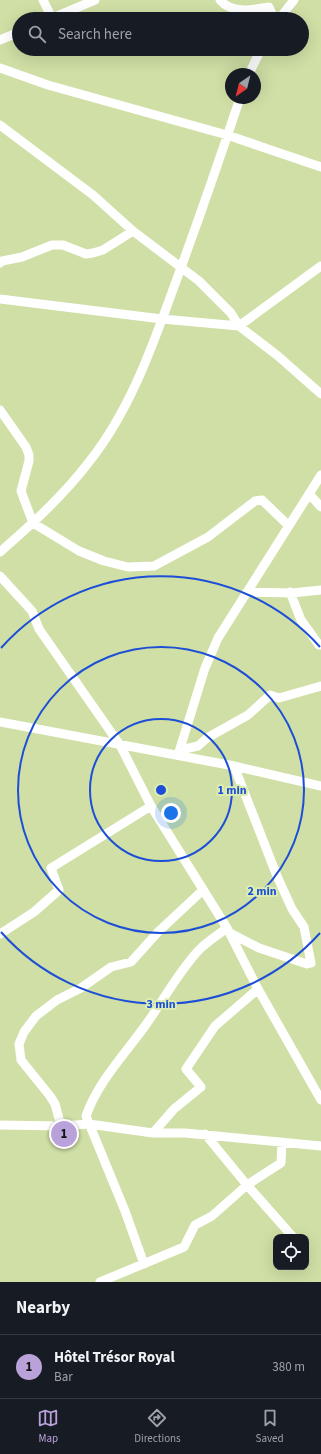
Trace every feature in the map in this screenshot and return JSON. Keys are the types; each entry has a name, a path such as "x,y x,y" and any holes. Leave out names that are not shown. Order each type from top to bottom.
{"street":[{"path":"43,0 48,12"},
{"path":"67,12 95,0"},
{"path":"220,0 227,8 240,10 269,7 271,12"},
{"path":"284,12 294,0"},
{"path":"0,40 12,35"},
{"path":"252,68 258,56"},
{"path":"0,68 48,85 227,135 321,167"},
{"path":"0,552 51,507 90,461 128,400 146,362 181,268 238,104"},
{"path":"2,131 93,195 133,231 217,297 240,326 278,356 321,394"},
{"path":"1,260 22,257 52,245 63,245 86,254 93,253 104,250 133,231"},
{"path":"0,299 162,319 240,326 321,266"},
{"path":"0,410 26,446 29,455 29,461 21,490 33,523 79,551 104,561 128,567 154,566 208,537 255,501 262,500 289,526"},
{"path":"179,753 208,662 218,638 310,495 321,475"},
{"path":"310,495 321,507"},
{"path":"0,576 32,611 39,629 120,745 151,806 228,930 258,989 321,1100"},
{"path":"248,592 321,590"},
{"path":"290,592 301,620 319,645 321,645"},
{"path":"179,753 198,746 207,738 248,715 270,695 279,698 321,686"},
{"path":"0,722 120,745 179,753 321,786"},
{"path":"228,930 260,948 307,964 311,963 304,927 292,909 277,876 234,766"},
{"path":"0,934 34,912 59,890 51,868 151,806"},
{"path":"61,1126 55,1104 21,1060 19,1044 24,1032 36,1016 57,1000 81,988 111,967 131,962 158,932 203,890"},
{"path":"144,1264 125,1211 86,1116 92,1100 116,1065 146,1026 170,987 199,950 228,930"},
{"path":"153,1134 174,1109 201,1087 186,1069 208,1034 221,1020 258,989"},
{"path":"0,1125 61,1126 89,1124 153,1134 205,1134 321,1146"},
{"path":"205,1134 290,1234"},
{"path":"100,1282 184,1247 195,1225 212,1216 248,1185 281,1163 282,1142"}],"place":[{"name":"Hôtel Trésor Royal","path":"64,1134"}]}
